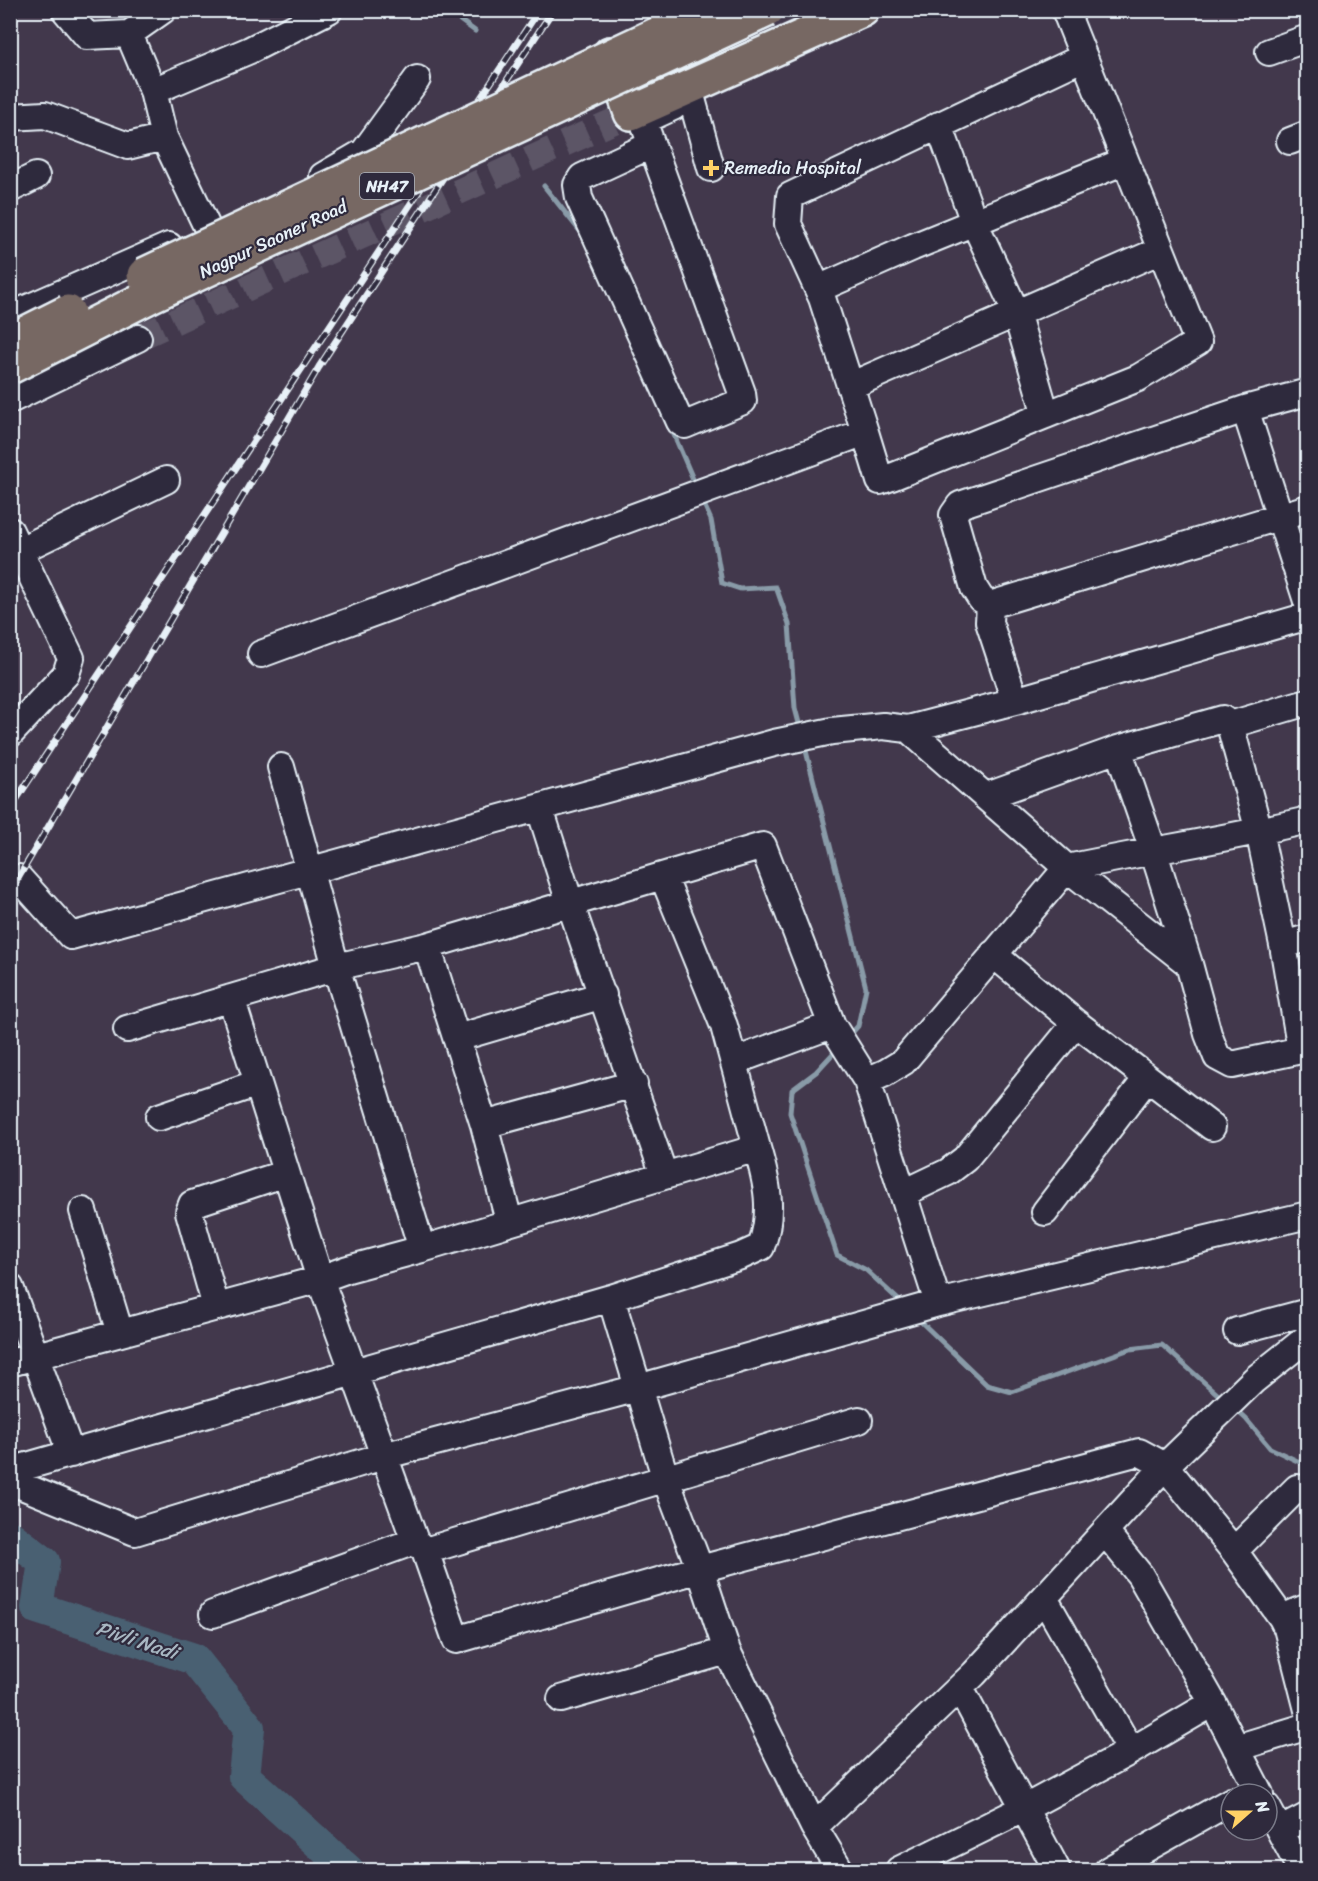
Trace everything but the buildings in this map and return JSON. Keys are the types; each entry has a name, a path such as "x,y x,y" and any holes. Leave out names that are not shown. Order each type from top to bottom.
{"main road":[{"path":"679,10 614,41 608,50 623,117 862,10"},
{"name":"Nagpur Saoner Road","path":"10,341 195,249 709,10"},
{"name":"Nagpur Saoner Road","path":"10,367 152,295 767,10"}],"street":[{"path":"65,10 87,36 129,34 163,10"},
{"path":"153,91 250,50 329,10"},
{"path":"1065,10 1084,57 1125,161 1198,342 1138,378 880,481 818,289 788,224 790,196 1084,57"},
{"path":"129,34 153,91 164,137 208,229"},
{"path":"1269,52 1308,38"},
{"path":"651,145 582,177 577,185 579,198 680,422 685,425 743,401 742,393 645,123 655,114 716,88 738,66"},
{"path":"10,316 208,229 318,178 364,153 417,79"},
{"path":"692,99 711,168"},
{"path":"10,117 45,115 128,146 164,137"},
{"path":"939,125 974,222 1016,312 1046,415"},
{"path":"818,289 974,222 1125,161"},
{"path":"10,189 36,176"},
{"path":"850,386 1161,250"},
{"path":"10,400 138,338"},
{"path":"990,605 981,599 974,588 953,515 960,505 1245,409 1308,392"},
{"path":"1245,409 1308,603"},
{"path":"261,654 865,432"},
{"path":"10,734 66,674 71,658 14,545 166,480"},
{"path":"990,605 1308,507"},
{"path":"990,605 989,622 1015,701"},
{"path":"19,878 71,936 774,743 832,731 883,726 908,729 1015,701 1308,616"},
{"path":"1230,725 1307,702"},
{"path":"987,796 1118,749 1222,719 1230,725 1259,831 1305,1051 1232,1065 1217,1057 1208,1034 1189,964 1153,850 1118,749"},
{"path":"908,729 1067,868 1189,964"},
{"path":"281,767 336,967 422,1249"},
{"path":"540,808 570,903 664,1175"},
{"path":"861,1073 885,1073 903,1062 1067,868 1308,820"},
{"path":"127,1029 336,967 427,946 764,846 832,1025 861,1073 904,1193 938,1303"},
{"path":"10,1471 610,1298 741,1256 761,1247 767,1230 768,1184 724,1026 663,876"},
{"path":"1282,945 1308,938"},
{"path":"427,946 484,1125 510,1221"},
{"path":"993,954 1076,1023 1212,1126"},
{"path":"457,1038 603,995"},
{"path":"231,998 320,1279 383,1456 456,1640 700,1569 1139,1452 1165,1466 1234,1551 1282,1618 1287,1628 1308,1710"},
{"path":"904,1193 948,1173 965,1159 1076,1023"},
{"path":"735,1061 832,1025"},
{"path":"1045,1212 1147,1077"},
{"path":"159,1117 258,1083"},
{"path":"484,1125 634,1084"},
{"path":"10,1363 320,1279 757,1148"},
{"path":"216,1307 189,1212 192,1204 286,1173"},
{"path":"83,1211 120,1333"},
{"path":"10,1481 135,1532 383,1456 639,1388 938,1303 1308,1215"},
{"path":"10,1287 71,1454"},
{"path":"610,1298 666,1480 728,1651 814,1827 840,1870"},
{"path":"1238,1331 1308,1311"},
{"path":"814,1827 960,1688 1165,1466 1254,1380 1308,1337"},
{"path":"213,1614 420,1546 666,1480 859,1420"},
{"path":"1234,1551 1297,1488"},
{"path":"1105,1532 1140,1575 1213,1703 1251,1782"},
{"path":"1044,1598 1131,1750"},
{"path":"1282,1618 1308,1607"},
{"path":"561,1699 728,1651"},
{"path":"960,1688 1057,1870"},
{"path":"899,1870 1024,1808 1213,1703"},
{"path":"1236,1748 1308,1725"},
{"path":"1108,1870 1219,1808"},
{"path":"1281,1830 1308,1816"},
{"path":"1279,1827 1301,1870"}],"waterway":[{"path":"446,10 475,31"},
{"path":"544,186 583,235"},
{"path":"671,428 696,486"},
{"path":"702,500 711,520 722,583 740,589 776,587 789,624 795,708 801,731"},
{"path":"804,743 866,988 858,1026 849,1036"},
{"path":"839,1047 816,1072 792,1090 790,1113 837,1255 866,1270 904,1305"},
{"path":"917,1318 987,1385 1012,1392 1130,1349 1162,1345 1223,1399"},
{"path":"1235,1409 1270,1448 1308,1466"},
{"name":"Pivli Nadi","path":"10,1536 44,1562 37,1608 194,1659 249,1728 244,1776 348,1870"}],"tunnel":[{"path":"138,338 614,121"}],"railway":[{"path":"10,809 539,10"},
{"path":"10,892 319,367 553,10"}],"place":[{"name":"Remedia Hospital","path":"711,168"}]}
